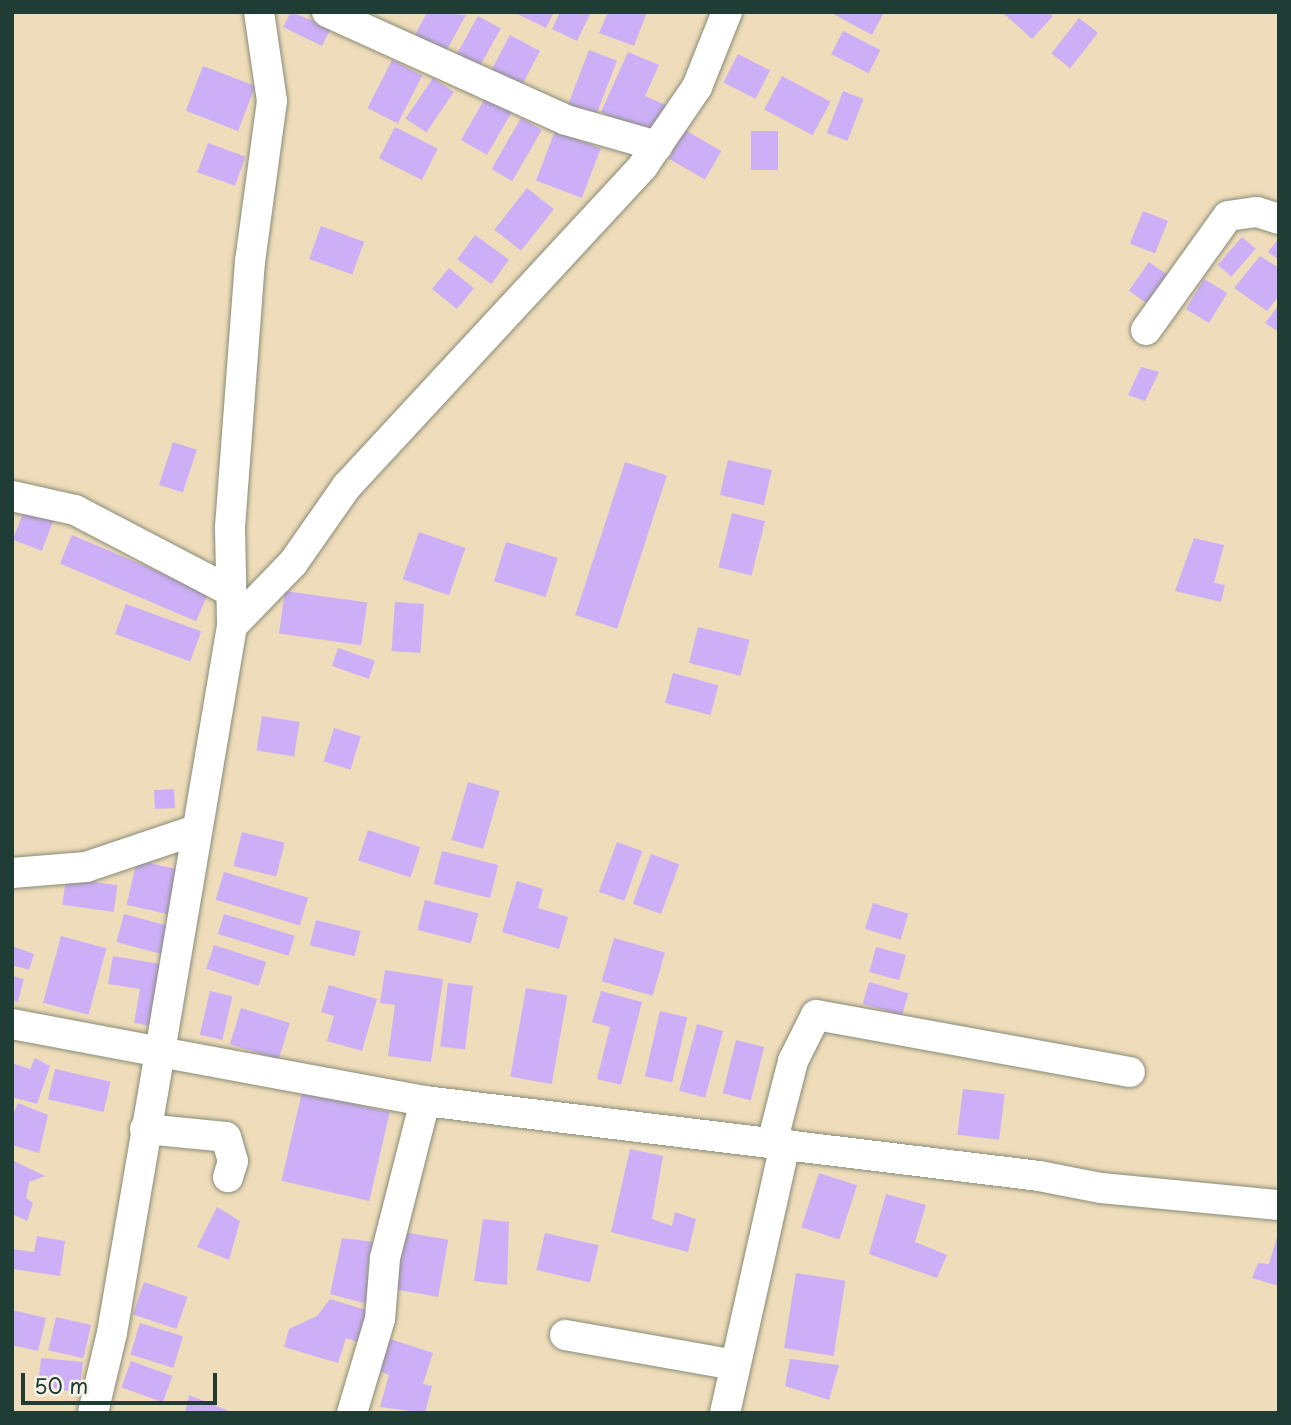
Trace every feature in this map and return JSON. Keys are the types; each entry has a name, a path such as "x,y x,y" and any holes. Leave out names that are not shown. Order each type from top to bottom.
{"street":[{"path":"93,1413 111,1333 232,626 230,527 250,261 272,101 259,12"},
{"path":"327,12 566,120 656,146"},
{"path":"232,626 293,563 347,486 656,146 697,87 727,12"},
{"path":"1146,330 1228,216 1256,212 1279,219"},
{"path":"12,496 75,510 230,591"},
{"path":"12,873 86,867 196,830"},
{"path":"725,1413 793,1061 817,1015 1130,1072"},
{"path":"12,1024 425,1101 1039,1176 1101,1188 1279,1205"},
{"path":"352,1413 380,1319 385,1258 425,1101"},
{"path":"145,1129 226,1136 233,1161 228,1177"},
{"path":"565,1335 734,1365"}],"building":[{"path":"291,12 331,28 322,46 283,27"},
{"path":"427,12 466,15 444,55 413,39"},
{"path":"513,12 554,12 546,28"},
{"path":"560,12 591,12 577,41 552,29"},
{"path":"608,12 647,12 634,46 599,33"},
{"path":"830,12 884,12 872,35"},
{"path":"1002,12 1049,12 1053,16 1032,39"},
{"path":"478,16 501,29 476,72 454,60"},
{"path":"1079,18 1098,33 1070,68 1051,53"},
{"path":"843,31 880,50 869,73 831,54"},
{"path":"510,35 540,51 519,91 489,75"},
{"path":"589,50 617,61 596,117 567,106"},
{"path":"628,52 659,65 645,96 668,106 655,136 601,112"},
{"path":"738,54 770,70 756,99 723,83"},
{"path":"392,60 422,75 398,124 367,108"},
{"path":"203,66 255,86 238,131 186,111"},
{"path":"782,76 831,102 813,135 764,110"},
{"path":"433,78 454,92 426,133 406,119"},
{"path":"843,91 864,99 847,141 827,133"},
{"path":"487,95 513,110 487,155 461,140"},
{"path":"521,118 542,130 512,181 492,169"},
{"path":"395,127 438,149 422,180 379,158"},
{"path":"685,130 721,151 705,180 668,159"},
{"path":"555,131 601,149 582,198 536,180"},
{"path":"751,131 778,131 778,170 751,170"},
{"path":"208,143 246,157 235,186 197,172"},
{"path":"527,188 554,209 521,251 494,230"},
{"path":"1143,211 1168,221 1155,254 1130,243"},
{"path":"321,226 364,242 352,275 309,259"},
{"path":"475,235 509,260 491,284 457,259"},
{"path":"1242,237 1256,249 1231,277 1218,265"},
{"path":"1279,238 1279,260 1268,252"},
{"path":"1260,256 1279,268 1279,296 1267,311 1234,288"},
{"path":"1149,262 1172,278 1152,307 1129,291"},
{"path":"449,268 474,288 457,309 432,289"},
{"path":"1204,279 1227,293 1209,323 1186,309"},
{"path":"1279,305 1279,332 1265,323"},
{"path":"1141,367 1159,372 1145,401 1128,395"},
{"path":"173,442 197,450 183,493 159,485"},
{"path":"728,460 772,470 764,505 720,495"},
{"path":"625,462 667,476 617,629 575,615"},
{"path":"25,508 54,519 42,551 13,540"},
{"path":"732,513 765,521 751,576 718,567"},
{"path":"419,532 465,548 449,595 403,579"},
{"path":"72,535 208,593 196,621 60,564"},
{"path":"1194,538 1224,545 1214,583 1225,585 1221,602 1175,591"},
{"path":"506,542 558,558 546,597 494,581"},
{"path":"285,591 367,603 361,645 279,634"},
{"path":"395,602 424,604 421,653 392,651"},
{"path":"126,604 201,631 190,661 115,634"},
{"path":"698,627 749,640 740,676 689,663"},
{"path":"338,648 375,661 369,679 332,666"},
{"path":"673,673 718,685 710,715 665,703"},
{"path":"262,716 300,722 294,757 257,751"},
{"path":"334,728 361,736 351,770 324,761"},
{"path":"468,782 500,791 483,849 451,840"},
{"path":"174,789 175,808 155,809 154,790"},
{"path":"368,830 420,847 410,877 358,860"},
{"path":"242,832 285,843 276,877 234,866"},
{"path":"617,842 642,851 624,901 599,892"},
{"path":"442,851 498,865 490,898 434,884"},
{"path":"651,854 679,864 661,914 633,904"},
{"path":"137,860 179,870 169,914 127,905"},
{"path":"224,872 308,898 300,925 216,900"},
{"path":"66,878 117,885 114,912 62,905"},
{"path":"517,881 543,889 538,908 568,917 559,949 502,932"},
{"path":"425,900 478,913 471,943 418,930"},
{"path":"873,903 908,914 900,940 865,929"},
{"path":"124,914 172,927 165,955 116,942"},
{"path":"224,914 295,936 289,956 218,934"},
{"path":"316,920 361,931 354,956 310,945"},
{"path":"61,936 106,948 89,1015 43,1003"},
{"path":"614,938 665,953 653,996 602,981"},
{"path":"214,945 266,962 259,986 206,969"},
{"path":"12,946 34,954 29,970 12,965"},
{"path":"876,947 906,955 899,980 869,972"},
{"path":"113,956 172,966 161,1028 134,1023 140,989 108,984"},
{"path":"385,970 443,979 431,1062 388,1056 395,1005 380,1003"},
{"path":"12,976 24,979 18,1002 12,1000"},
{"path":"869,982 908,993 902,1015 863,1004"},
{"path":"448,983 473,986 465,1050 440,1047"},
{"path":"329,985 377,999 362,1051 327,1041 334,1016 321,1012"},
{"path":"526,988 567,995 552,1084 510,1077"},
{"path":"210,991 232,996 222,1040 200,1035"},
{"path":"601,991 642,1002 621,1085 597,1079 610,1027 592,1022"},
{"path":"241,1008 290,1023 279,1059 230,1044"},
{"path":"660,1011 687,1017 672,1083 645,1076"},
{"path":"697,1024 723,1031 705,1098 679,1091"},
{"path":"736,1040 764,1047 751,1100 723,1093"},
{"path":"35,1058 50,1066 37,1104 12,1097 12,1063 30,1069"},
{"path":"55,1069 111,1082 104,1112 48,1099"},
{"path":"963,1089 1005,1094 999,1140 957,1135"},
{"path":"302,1092 390,1112 369,1201 282,1181"},
{"path":"18,1103 48,1115 39,1153 12,1145 12,1118"},
{"path":"630,1149 663,1156 652,1219 672,1226 675,1212 696,1219 688,1252 611,1232"},
{"path":"14,1161 45,1176 29,1182 26,1198 33,1203 27,1221 12,1214"},
{"path":"819,1173 857,1185 839,1240 801,1227"},
{"path":"886,1194 926,1205 915,1242 947,1255 937,1278 869,1254"},
{"path":"217,1207 240,1221 229,1260 197,1247"},
{"path":"483,1219 509,1222 507,1285 474,1281"},
{"path":"398,1231 448,1240 438,1297 388,1288"},
{"path":"1279,1231 1279,1286 1252,1278 1258,1263 1269,1264"},
{"path":"545,1233 599,1245 590,1282 536,1270"},
{"path":"37,1236 65,1241 60,1276 12,1269 12,1249 34,1252"},
{"path":"342,1238 373,1242 367,1273 383,1277 375,1306 330,1294"},
{"path":"796,1273 845,1281 833,1356 784,1348"},
{"path":"144,1282 187,1297 176,1329 133,1314"},
{"path":"330,1299 373,1312 363,1344 346,1338 338,1363 284,1347 289,1329 317,1316"},
{"path":"12,1310 46,1318 38,1351 12,1345"},
{"path":"56,1317 91,1325 83,1358 48,1350"},
{"path":"140,1323 183,1336 173,1368 130,1355"},
{"path":"384,1337 433,1353 423,1384 432,1386 425,1413 380,1407 389,1375 373,1368"},
{"path":"41,1358 83,1362 79,1393 38,1385"},
{"path":"790,1359 839,1365 829,1400 785,1386"},
{"path":"131,1361 172,1376 163,1402 121,1387"},
{"path":"189,1395 234,1413 185,1413"}]}
